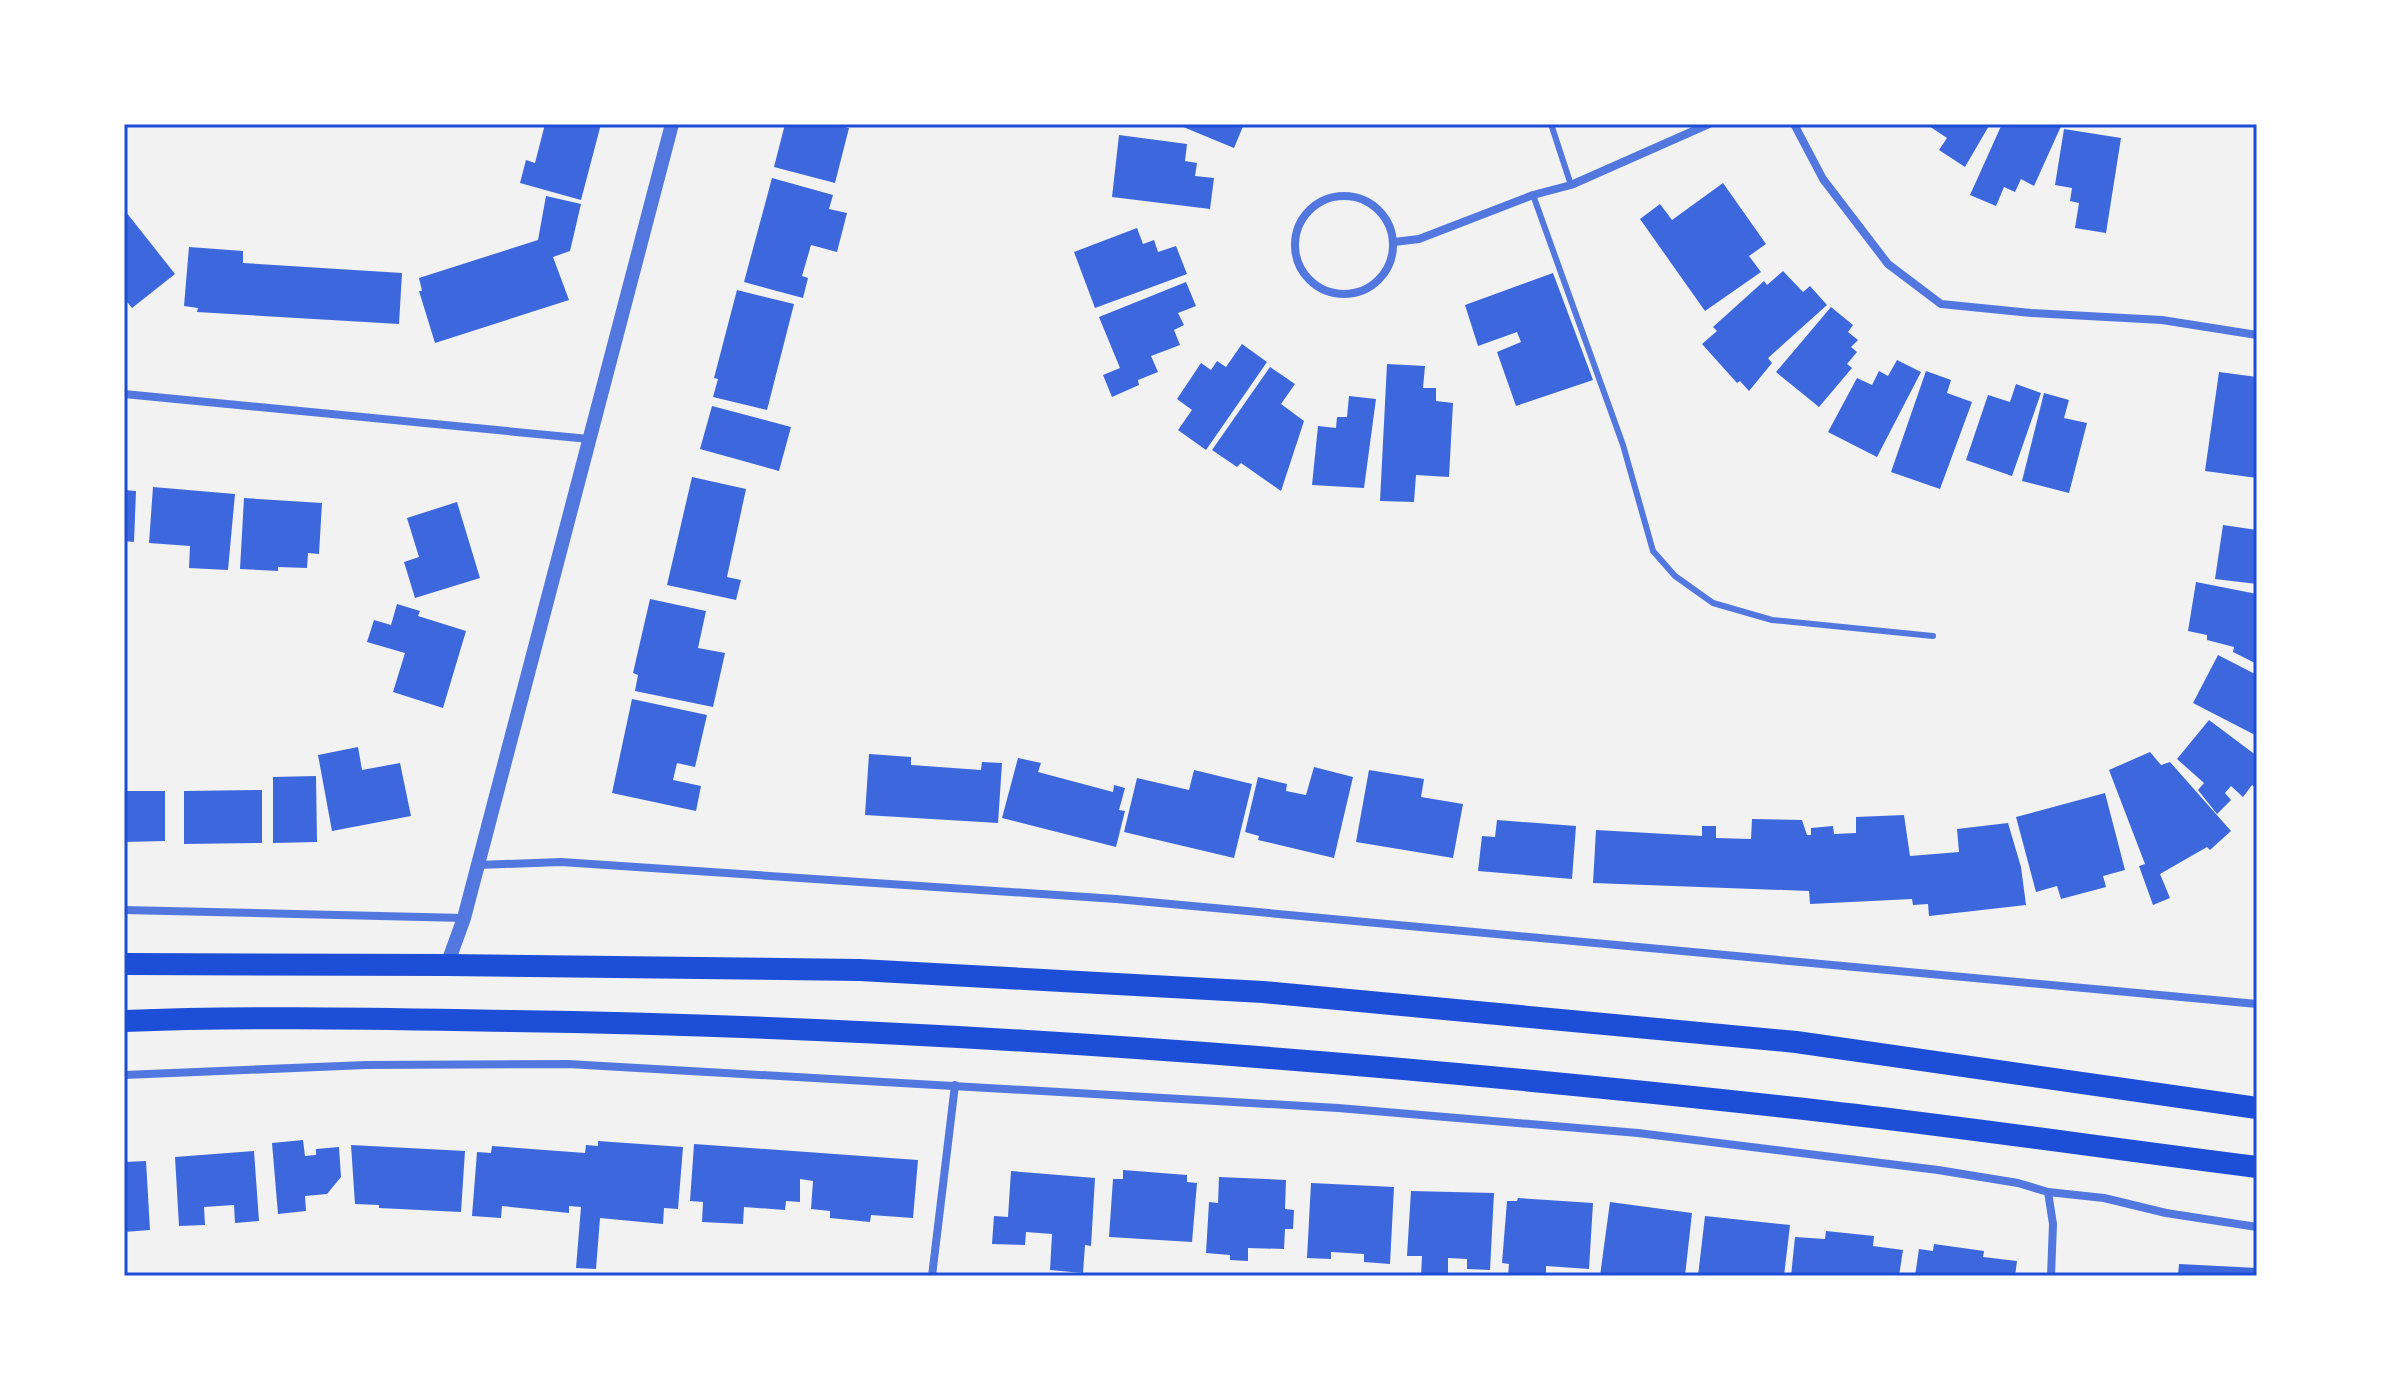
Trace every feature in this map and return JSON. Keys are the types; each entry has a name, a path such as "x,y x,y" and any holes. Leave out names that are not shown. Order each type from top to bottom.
{"highway":[{"path":"124,964 860,970 1263,992 1796,1042 2257,1108"},
{"path":"124,1021 222,1017 681,1023 923,1034 1276,1058 1782,1106 2257,1167"}],"street":[{"path":"447,965 464,918 672,124"},
{"path":"1394,242 1419,239 1533,195 1571,185 1709,124"},
{"path":"1794,124 1823,179 1888,264 1941,304 2031,313 2162,320 2257,335"},
{"path":"1335,196 1352,196 1368,201 1381,211 1390,225 1394,242 1386,273 1361,292 1345,295 1329,293 1303,274 1294,243 1306,213 1319,202 1335,196"},
{"path":"124,394 589,439"},
{"path":"477,865 561,862 1116,899 2257,1004"},
{"path":"124,910 464,918"},
{"path":"124,1075 366,1065 568,1064 1338,1108 1638,1133 1938,1170 2257,1227"},
{"path":"932,1276 955,1085"},
{"path":"2048,1192 2053,1224 2051,1276"}],"lane":[{"path":"1551,124 1571,185"},
{"path":"1533,195 1623,445 1653,551 1675,576 1713,603 1772,620 1933,636"}],"building":[{"path":"545,124 601,124 581,200 520,183 526,160 535,163"},
{"path":"785,124 834,124 849,128 835,183 774,167"},
{"path":"1176,124 1244,124 1234,148"},
{"path":"1926,124 1990,124 1965,167 1939,150 1947,138"},
{"path":"2002,124 2062,124 2034,186 2021,179 2015,192 2004,187 1996,206 1970,195"},
{"path":"2064,129 2121,138 2106,233 2075,228 2079,203 2070,201 2072,188 2055,185"},
{"path":"1119,135 1187,144 1185,161 1197,163 1195,176 1214,178 1210,209 1112,197"},
{"path":"772,178 833,195 829,209 847,213 837,252 811,245 802,276 808,278 803,298 744,282"},
{"path":"1723,183 1766,244 1749,256 1761,272 1705,311 1640,219 1660,204 1672,220"},
{"path":"546,196 581,204 570,251 553,257 569,300 435,343 419,291 422,291 419,278 538,240"},
{"path":"126,212 175,274 132,308 124,298"},
{"path":"1137,228 1143,244 1154,240 1158,252 1176,246 1187,274 1095,308 1074,252"},
{"path":"189,247 243,251 243,263 402,273 399,324 197,312 198,308 184,306"},
{"path":"1783,271 1803,292 1810,286 1827,305 1768,358 1772,363 1749,391 1740,381 1737,383 1702,344 1717,331 1713,327 1764,281 1767,285"},
{"path":"1553,273 1593,380 1516,406 1497,352 1521,342 1517,332 1478,346 1465,305"},
{"path":"1186,282 1196,306 1178,313 1184,325 1174,330 1180,345 1151,356 1158,372 1138,380 1139,385 1112,397 1103,375 1120,368 1099,317"},
{"path":"737,290 794,304 767,410 713,397 718,379 714,378"},
{"path":"1831,307 1853,325 1848,332 1858,340 1851,347 1857,352 1847,364 1852,368 1819,407 1776,372"},
{"path":"1242,344 1267,362 1206,450 1178,430 1192,410 1177,399 1201,363 1211,370 1217,361 1226,367"},
{"path":"1897,360 1921,372 1877,457 1828,432 1857,378 1872,385 1879,371 1888,376"},
{"path":"1387,364 1425,366 1423,388 1436,388 1436,401 1453,403 1449,477 1416,475 1414,502 1380,501"},
{"path":"1270,367 1295,384 1281,404 1304,421 1281,491 1241,463 1237,467 1212,450"},
{"path":"1926,371 1951,380 1947,393 1972,402 1940,489 1891,472"},
{"path":"2219,372 2257,377 2257,478 2205,471"},
{"path":"2016,384 2041,393 2012,476 1966,460 1988,395 2010,402"},
{"path":"2044,393 2069,400 2064,418 2087,423 2069,493 2022,481"},
{"path":"1349,396 1376,399 1364,488 1312,485 1318,426 1336,428 1337,417 1347,417"},
{"path":"712,406 791,427 779,471 700,449"},
{"path":"692,477 746,489 727,577 741,580 736,600 667,585"},
{"path":"153,487 235,494 228,570 189,568 190,546 149,543"},
{"path":"124,490 136,491 134,542 124,541"},
{"path":"244,498 322,503 319,554 308,553 307,568 278,567 278,571 240,569"},
{"path":"457,502 480,578 415,598 404,562 419,557 407,518"},
{"path":"2223,525 2257,530 2257,584 2215,579"},
{"path":"2196,582 2257,594 2257,664 2233,652 2234,647 2207,640 2207,635 2188,631"},
{"path":"650,599 706,611 698,648 725,653 713,707 635,691 638,675 633,673"},
{"path":"397,604 420,611 418,616 466,631 443,708 393,692 405,653 367,642 374,620 391,625"},
{"path":"2218,655 2257,675 2257,736 2193,703"},
{"path":"632,699 707,715 695,767 677,763 673,780 701,786 696,811 612,793"},
{"path":"2209,720 2257,756 2257,789 2252,785 2243,797 2231,786 2225,793 2231,800 2217,814 2198,790 2204,783 2177,759"},
{"path":"358,747 362,770 400,763 411,816 332,831 318,755"},
{"path":"2150,752 2161,765 2170,762 2231,831 2210,850 2207,847 2160,874 2170,898 2153,905 2139,866 2145,864 2109,770"},
{"path":"869,754 911,757 911,765 981,770 982,762 1002,763 998,823 865,815"},
{"path":"1018,758 1041,763 1038,772 1113,792 1114,785 1125,788 1119,810 1125,811 1116,847 1002,818"},
{"path":"124,765 127,765 127,791 165,791 165,841 124,842"},
{"path":"1314,767 1353,777 1334,858 1258,840 1259,836 1245,832 1258,777 1287,784 1286,791 1306,795"},
{"path":"1194,770 1252,784 1234,858 1124,832 1137,778 1189,790"},
{"path":"1369,770 1424,779 1421,797 1463,804 1453,858 1356,842"},
{"path":"316,776 317,842 273,843 273,777"},
{"path":"262,790 262,843 184,844 184,791"},
{"path":"2105,793 2125,870 2103,876 2106,887 2061,899 2057,886 2036,892 2016,817"},
{"path":"1904,815 1910,856 1959,852 1957,829 2008,823 2021,867 2026,905 1929,916 1928,904 1913,905 1912,899 1810,904 1809,891 1593,883 1596,830 1702,836 1702,826 1716,826 1716,838 1751,839 1752,819 1802,820 1807,835 1811,835 1811,828 1833,826 1834,834 1856,833 1856,817"},
{"path":"1497,820 1576,826 1572,879 1478,871 1482,836 1495,837"},
{"path":"303,1140 305,1156 316,1155 316,1149 339,1147 341,1177 327,1194 305,1196 306,1211 278,1214 272,1143"},
{"path":"598,1141 683,1147 678,1209 664,1208 663,1224 600,1218 596,1269 576,1268 581,1207 569,1206 569,1213 502,1206 501,1218 472,1216 477,1152 491,1153 492,1146 585,1153 586,1145 598,1146"},
{"path":"694,1144 918,1160 913,1218 871,1215 870,1222 830,1218 830,1211 811,1209 813,1181 800,1179 800,1202 786,1201 785,1210 744,1207 743,1224 702,1222 703,1202 690,1201"},
{"path":"351,1145 465,1151 461,1212 355,1204"},
{"path":"254,1151 259,1221 235,1223 234,1205 204,1207 205,1225 179,1226 175,1157"},
{"path":"146,1161 150,1230 124,1232 124,1162"},
{"path":"1123,1170 1187,1175 1187,1182 1197,1183 1192,1242 1109,1237 1113,1179 1123,1179"},
{"path":"1011,1171 1095,1178 1091,1246 1085,1245 1083,1273 1050,1270 1052,1234 1026,1232 1025,1245 992,1244 994,1216 1008,1217"},
{"path":"1219,1177 1286,1180 1285,1209 1294,1210 1293,1229 1285,1229 1284,1249 1248,1248 1248,1261 1230,1260 1230,1255 1206,1253 1209,1202 1218,1203"},
{"path":"1311,1183 1394,1187 1390,1264 1364,1262 1364,1254 1331,1252 1331,1259 1307,1258"},
{"path":"1411,1191 1494,1193 1490,1270 1467,1269 1467,1259 1448,1258 1448,1276 1421,1276 1422,1256 1407,1256"},
{"path":"1518,1198 1593,1203 1589,1269 1546,1266 1546,1276 1508,1276 1509,1264 1502,1263 1507,1201 1517,1201"},
{"path":"1610,1202 1692,1213 1685,1276 1600,1276"},
{"path":"1705,1216 1790,1225 1784,1276 1698,1276"},
{"path":"1826,1231 1874,1236 1873,1246 1903,1250 1899,1276 1791,1276 1795,1237 1825,1239"},
{"path":"1934,1244 1984,1251 1983,1257 2017,1261 2015,1276 1915,1276 1919,1249 1933,1251"},
{"path":"2179,1264 2257,1268 2257,1276 2178,1276"}]}
